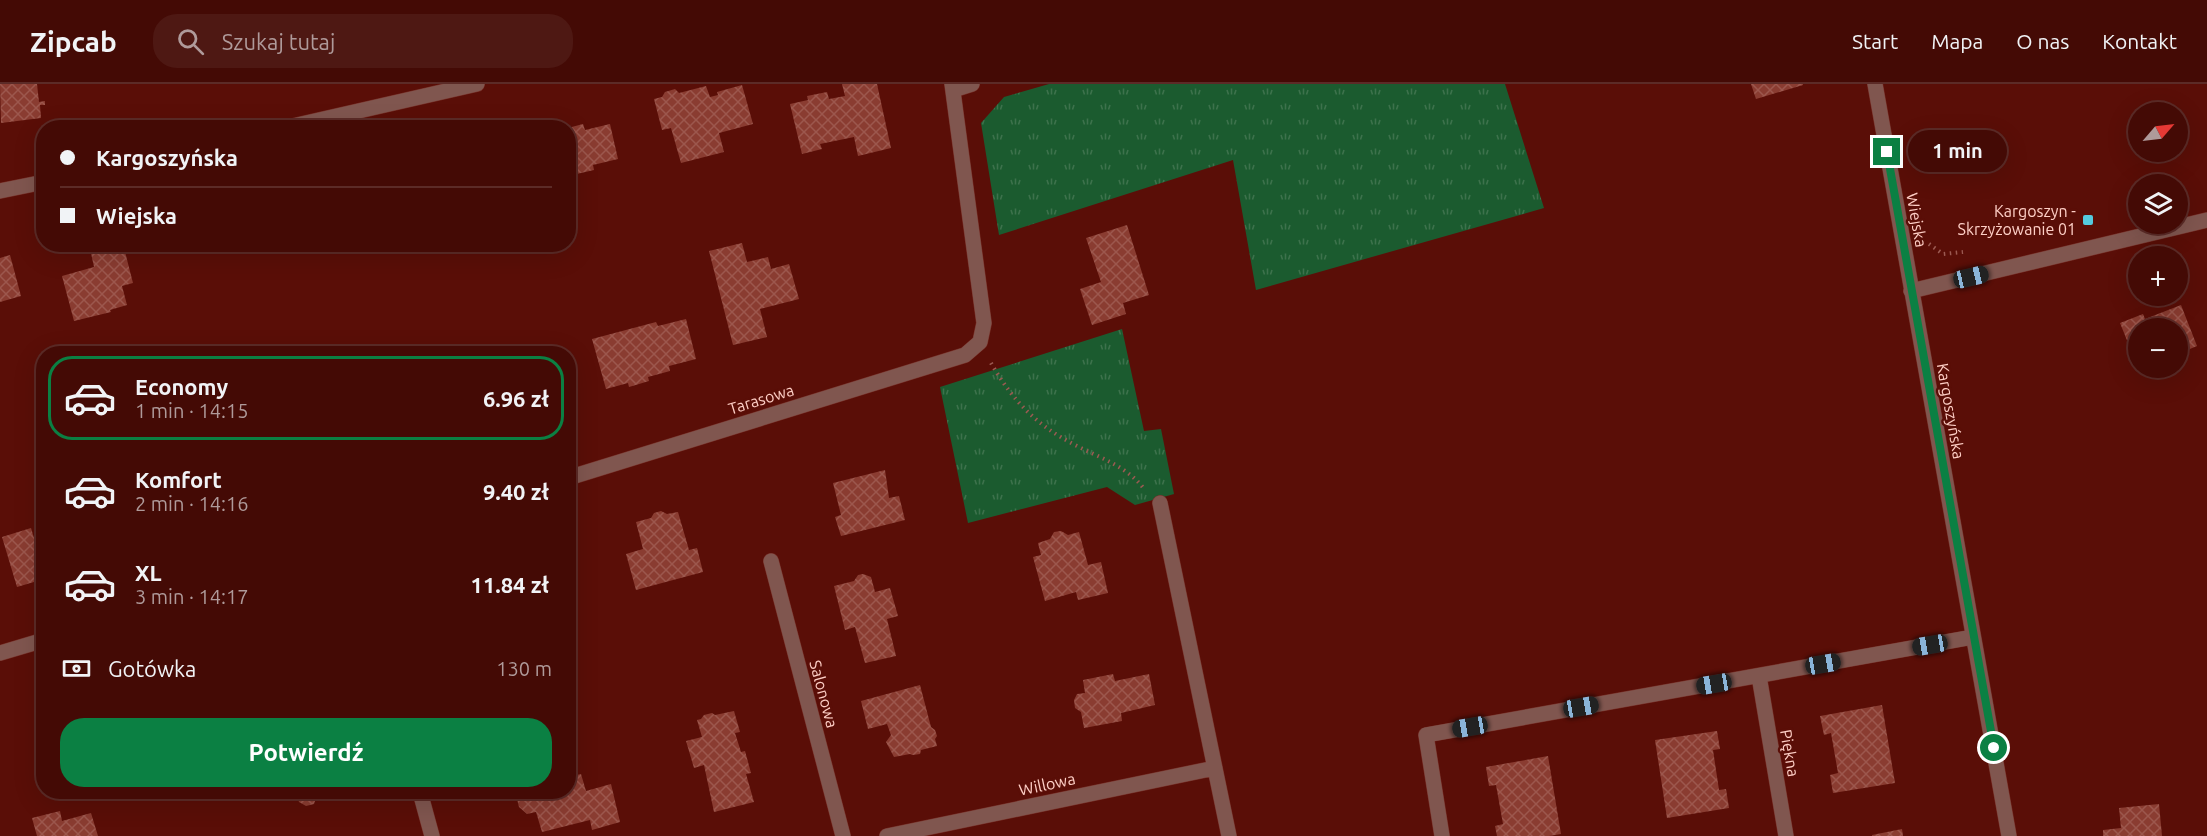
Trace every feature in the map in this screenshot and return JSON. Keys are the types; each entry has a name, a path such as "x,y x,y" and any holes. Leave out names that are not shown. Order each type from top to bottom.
{"street":[{"path":"319,120 477,84"},
{"path":"972,84 952,87 984,323 980,342"},
{"name":"Wiejska","path":"1875,84 1911,291"},
{"path":"0,191 36,184"},
{"path":"1911,291 2207,220"},
{"name":"Kargoszyńska","path":"1911,291 2009,836"},
{"name":"Tarasowa","path":"576,476 965,355 980,342"},
{"path":"1160,503 1229,836"},
{"name":"Salonowa","path":"771,561 843,836"},
{"path":"1442,836 1426,735 1973,637"},
{"path":"0,653 36,642"},
{"name":"Piękna","path":"1759,676 1786,836"},
{"name":"Willowa","path":"887,836 1215,768"},
{"path":"422,799 432,836"}],"path":[{"path":"980,342 1009,392 1031,417 1056,435 1118,465 1137,479 1149,495 1160,503"}],"green space":[{"path":"1049,84 1505,84 1544,208 1256,290 1233,160 999,235 981,123 1004,97"},
{"path":"1122,329 1144,431 1161,429 1174,494 1135,505 1107,487 968,523 940,387"}],"building":[{"path":"0,84 37,84 39,102 45,101 45,105 40,105 41,118 1,123"},
{"path":"842,84 877,84 891,148 858,156 854,137 820,144 822,149 802,154 790,104 808,100 807,96 827,92 829,99 845,96"},
{"path":"1751,84 1803,84 1803,85 1756,99"},
{"path":"742,85 753,124 719,133 724,152 681,163 671,128 662,130 654,99 675,89 679,93 706,86 710,97 718,95 717,92"},
{"path":"583,124 585,130 610,124 618,159 593,165 594,170 576,174 576,126"},
{"path":"1127,225 1149,295 1123,303 1126,314 1092,325 1080,289 1101,282 1086,238"},
{"path":"742,243 747,262 768,257 771,269 789,264 799,299 760,309 767,337 733,345 709,251"},
{"path":"91,252 125,252 133,283 122,286 127,305 110,310 111,312 74,321 62,276 94,267"},
{"path":"10,255 21,296 0,302 0,258"},
{"path":"2181,306 2186,318 2148,318"},
{"path":"2143,314 2145,318 2133,318"},
{"path":"686,319 696,359 669,366 670,371 648,377 649,381 629,387 628,383 606,389 592,339 656,322 658,326"},
{"path":"2128,320 2128,343 2120,323"},
{"path":"2188,323 2197,346 2188,350"},
{"path":"885,470 889,498 899,496 905,520 841,536 835,517 841,515 833,483"},
{"path":"661,511 667,514 678,512 689,550 697,548 703,572 636,590 626,554 643,549 636,522 651,518 654,513"},
{"path":"31,528 36,545 36,581 17,587 2,537"},
{"path":"1061,531 1068,535 1079,532 1088,565 1101,562 1108,593 1078,600 1076,592 1045,601 1033,557 1041,555 1038,543 1050,539 1054,532"},
{"path":"858,575 871,577 875,592 890,588 898,616 887,619 896,656 865,663 855,627 845,630 834,586 854,581"},
{"path":"1113,674 1115,681 1149,674 1155,705 1121,713 1122,721 1084,728 1081,712 1075,708 1074,700 1077,694 1085,693 1083,680"},
{"path":"920,685 931,727 937,736 935,739 937,746 921,750 920,754 894,757 886,742 891,735 887,724 868,729 861,701"},
{"path":"1882,705 1895,783 1833,793 1830,775 1838,773 1831,733 1824,735 1820,716"},
{"path":"734,711 740,732 735,733 741,752 745,751 751,773 746,774 754,802 714,812 704,765 694,768 686,741 702,737 697,720 704,715"},
{"path":"1717,731 1720,749 1713,750 1719,790 1726,789 1729,808 1667,818 1655,740"},
{"path":"1548,756 1561,834 1497,836 1495,826 1503,824 1496,785 1489,786 1486,767"},
{"path":"581,774 586,791 611,784 620,822 592,830 590,820 542,832 536,812 527,814 519,807 517,799 576,799 576,775"},
{"path":"298,799 316,799 314,804 306,806"},
{"path":"2159,804 2162,836 2103,836 2103,830 2121,828 2119,808"},
{"path":"60,811 62,821 91,813 98,836 37,836 32,818"},
{"path":"1902,829 1903,836 1872,836 1872,835"}],"place":[{"name":"Kargoszyn - Skrzyżowanie 01","path":"2088,220"}],"route":[{"path":"1887,152 1994,748"}]}
